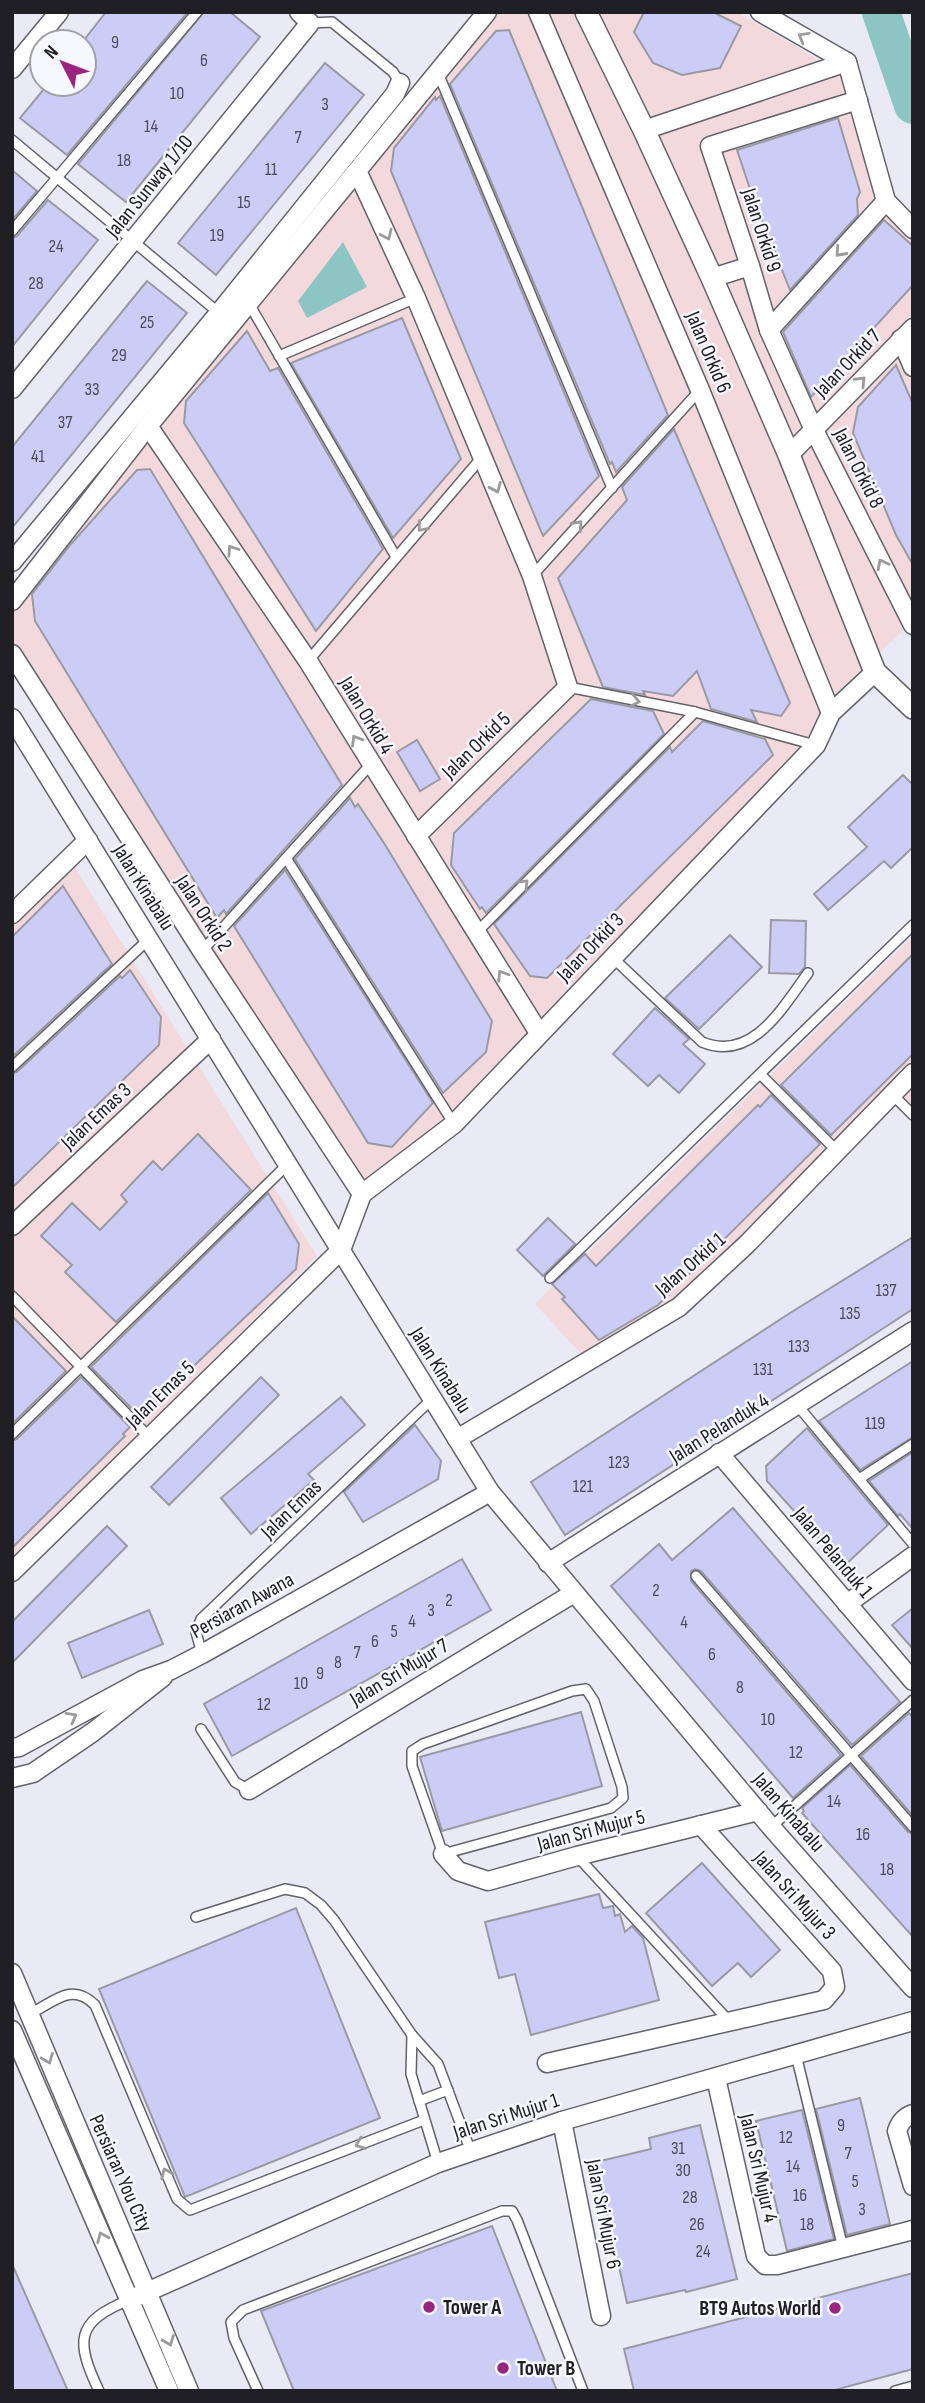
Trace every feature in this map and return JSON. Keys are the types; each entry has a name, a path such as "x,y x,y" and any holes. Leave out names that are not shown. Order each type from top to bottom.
{"street":[{"path":"12,69 59,12"},
{"path":"12,601 248,302 358,173 488,12"},
{"name":"Jalan Orkid 6","path":"538,12 700,390 831,713"},
{"path":"586,12 712,278 789,455 875,672 913,708"},
{"path":"760,12 847,62 886,201 913,229"},
{"name":"Jalan Sunway 1/10","path":"12,388 133,241 305,18"},
{"path":"644,130 847,62"},
{"path":"12,562 219,313 395,94 400,83"},
{"name":"Jalan Orkid 9","path":"769,330 710,146 858,100"},
{"path":"358,173 416,299 533,576 568,687"},
{"path":"769,330 886,201"},
{"path":"712,278 750,265"},
{"name":"Jalan Orkid 8","path":"769,330 814,430 913,625"},
{"path":"907,334 913,367"},
{"name":"Jalan Orkid 7","path":"789,455 907,334"},
{"name":"Jalan Orkid 4","path":"149,426 308,661 539,1033"},
{"name":"Jalan Orkid 2","path":"12,654 362,1194"},
{"name":"Jalan Orkid 3","path":"362,1194 454,1124 816,745 831,713 875,672"},
{"name":"Jalan Orkid 5","path":"416,836 568,687"},
{"name":"Jalan Kinabalu","path":"12,718 490,1492 771,1827 913,1987"},
{"path":"12,914 88,840"},
{"name":"Jalan Emas 3","path":"12,1227 211,1040"},
{"name":"Jalan Orkid 1","path":"457,1439 679,1307 747,1244 913,1073"},
{"path":"341,1250 362,1194"},
{"name":"Jalan Emas 5","path":"14,1567 341,1250"},
{"name":"Jalan Pelanduk 4","path":"548,1563 913,1331"},
{"name":"Jalan Pelanduk 1","path":"719,1453 913,1681"},
{"name":"Persiaran Awana","path":"12,1748 19,1747 143,1680 171,1670 202,1654 490,1492"},
{"path":"847,1604 913,1556"},
{"name":"Jalan Sri Mujur 7","path":"249,1790 574,1593"},
{"path":"12,1791 146,1692 171,1670"},
{"path":"12,1778 33,1773"},
{"name":"Jalan Sri Mujur 5","path":"443,1854 458,1871 488,1881 758,1811"},
{"name":"Jalan Sri Mujur 3","path":"701,1825 832,1971 835,1987 824,2000"},
{"name":"Persiaran You City","path":"12,1973 100,2184 149,2291 189,2391"},
{"name":"Jalan Sri Mujur 1","path":"547,2063 824,2000"},
{"name":"Jalan Sri Mujur 1","path":"129,2300 438,2163 562,2121 913,2021"},
{"name":"Persiaran You City","path":"12,2030 169,2391"},
{"name":"Jalan Sri Mujur 4","path":"716,2078 756,2256 765,2265 777,2265 844,2248"},
{"path":"913,2114 906,2116 897,2131 913,2186"},
{"name":"Jalan Sri Mujur 6","path":"562,2121 601,2316"},
{"path":"844,2248 913,2230"}],"lane":[{"path":"12,231 197,12"},
{"path":"305,18 332,22 393,72 400,83"},
{"path":"438,71 612,488"},
{"path":"12,140 219,313"},
{"path":"279,356 416,299"},
{"path":"248,302 396,557"},
{"path":"533,576 700,390"},
{"path":"308,661 482,456"},
{"path":"568,687 695,712 816,745"},
{"path":"476,933 695,712"},
{"path":"202,951 371,764"},
{"path":"286,858 454,1124"},
{"path":"550,1278 913,925"},
{"path":"12,1067 149,939"},
{"path":"612,957 702,1042 712,1046 737,1046 751,1040 780,1012 808,973"},
{"path":"760,1074 837,1151"},
{"path":"892,1094 913,1115"},
{"path":"12,1434 288,1164"},
{"path":"12,1296 149,1437"},
{"name":"Jalan Emas","path":"202,1654 196,1632 201,1619 432,1399"},
{"path":"798,1406 913,1544"},
{"path":"859,1479 913,1444"},
{"path":"696,1576 913,1827"},
{"path":"586,1689 594,1701 624,1798 611,1808 443,1854 412,1766 412,1751 423,1744 572,1691 586,1689"},
{"path":"771,1827 913,1700"},
{"path":"201,1729 235,1782 249,1790"},
{"path":"577,1856 729,2021"},
{"path":"196,1917 285,1889 305,1893 321,1905 412,2035 438,2064 471,2152"},
{"path":"30,2014 71,1993 85,1994 95,2005 177,2199 190,2210 424,2120"},
{"path":"412,2035 411,2074 438,2163"},
{"path":"796,2055 844,2248"},
{"path":"419,2101 448,2090"},
{"path":"258,2391 234,2338 231,2322 243,2310 502,2211 512,2211 517,2220 583,2391"},
{"path":"99,2391 86,2363 83,2345 85,2331 100,2314 129,2300"},
{"path":"895,2391 913,2386"}],"shaded area":[{"path":"499,12 737,12 840,72 875,201 913,240 913,621 822,707 802,748 560,997 445,1121 362,1181 12,641 12,612 161,425"},
{"path":"343,242 367,287 307,318 298,301"},
{"path":"72,863 317,1256 12,1561 12,923"},
{"path":"913,936 913,1121 885,1094 675,1302 583,1356 535,1304"}],"building":[{"path":"106,12 188,12 67,155 20,118 36,98 98,98 98,28 93,28"},
{"path":"204,12 230,12 260,37 126,202 78,164"},
{"path":"644,12 713,12 741,26 720,68 682,75 653,63 634,32"},
{"path":"509,30 668,415 616,472 612,462 610,464 450,84 496,31"},
{"path":"325,63 364,95 216,275 178,243"},
{"path":"440,96 599,476 543,536 391,171 394,148 435,97 436,100"},
{"path":"838,118 860,192 857,199 858,215 790,290 737,150"},
{"path":"12,170 37,191 12,220"},
{"path":"48,200 98,240 12,347 12,238 17,236"},
{"path":"884,220 913,246 913,285 811,397 783,332"},
{"path":"147,281 187,313 12,528 12,447"},
{"path":"402,318 461,459 393,538 291,363"},
{"path":"247,331 270,371 278,368 383,549 316,631 184,423 186,401"},
{"path":"896,365 913,404 913,565 896,535 853,433 858,407"},
{"path":"674,429 790,703 781,716 751,710 757,722 711,709 697,671 673,696 643,691 645,695 603,687 558,578 627,500 622,487"},
{"path":"150,469 342,785 226,914 224,910 217,918 35,621 32,594 71,544 137,470"},
{"path":"591,699 653,711 664,734 486,913 482,907 480,909 451,865 454,833"},
{"path":"703,721 765,739 773,755 547,978 530,976 494,924 670,747 672,752"},
{"path":"417,740 440,779 420,791 397,752"},
{"path":"903,775 913,785 913,847 891,868 884,861 828,910 814,894 867,847 848,827"},
{"path":"350,798 355,807 358,804 384,843 492,1021 486,1052 443,1093 295,859"},
{"path":"285,870 433,1103 392,1147 368,1143 234,926"},
{"path":"63,886 112,964 12,1057 12,937"},
{"path":"771,920 806,921 805,967 799,974 769,973"},
{"path":"730,935 762,967 699,1029 665,998"},
{"path":"913,954 913,1054 831,1135 781,1085"},
{"path":"130,970 161,1017 159,1045 12,1188 12,1074 120,976 122,978"},
{"path":"655,1008 689,1039 683,1044 705,1064 679,1093 659,1075 648,1086 613,1054"},
{"path":"771,1095 820,1144 658,1305 599,1340 552,1284 585,1254 596,1266"},
{"path":"198,1134 251,1190 116,1322 65,1272 72,1265 41,1236 72,1203 100,1230 127,1202 121,1195 153,1161 162,1170"},
{"path":"268,1193 299,1244 296,1269 140,1417 91,1367"},
{"path":"548,1218 575,1244 543,1276 517,1250"},
{"path":"913,1237 913,1309 565,1535 531,1482 790,1313"},
{"path":"12,1316 66,1371 12,1424"},
{"path":"913,1361 913,1437 860,1470 819,1421"},
{"path":"81,1377 130,1427 123,1434 125,1436 12,1548 12,1441"},
{"path":"261,1377 279,1395 169,1505 151,1487"},
{"path":"341,1397 365,1425 308,1474 314,1480 251,1534 221,1498"},
{"path":"415,1425 441,1461 438,1479 363,1522 344,1492"},
{"path":"807,1428 888,1525 844,1566 767,1481 766,1466"},
{"path":"913,1452 913,1529 900,1514 898,1516 869,1481"},
{"path":"733,1508 900,1702 852,1745 701,1571 691,1571 691,1581 841,1755 793,1798 611,1586 659,1544 672,1560"},
{"path":"107,1526 127,1546 12,1663 12,1622"},
{"path":"462,1559 491,1610 232,1756 204,1704"},
{"path":"913,1608 913,1649 892,1625"},
{"path":"149,1610 163,1644 82,1678 68,1643"},
{"path":"581,1712 602,1786 442,1831 420,1757"},
{"path":"909,1713 913,1718 913,1816 861,1756"},
{"path":"850,1765 908,1832 913,1834 913,1937 802,1813 802,1808"},
{"path":"702,1863 780,1950 751,1977 738,1963 712,1986 646,1913"},
{"path":"599,1894 603,1908 613,1906 615,1916 620,1914 625,1932 632,1926 643,1938 659,2000 531,2035 515,1974 499,1978 485,1922"},
{"path":"296,1908 380,2118 185,2197 99,1989"},
{"path":"860,2098 890,2224 847,2235 816,2109"},
{"path":"802,2110 834,2239 787,2251 756,2121"},
{"path":"700,2125 737,2279 627,2303 596,2162 651,2149 649,2138"},
{"path":"492,2226 557,2391 294,2391 261,2311"},
{"path":"12,2264 68,2391 12,2391"},
{"name":"BT9 Autos World","path":"913,2273 913,2369 831,2391 634,2391 624,2349"}],"waterway":[{"path":"881,12 913,105"}],"place":[{"name":"Tower A","path":"429,2307"},
{"name":"BT9 Autos World","path":"835,2308"},
{"name":"Tower B","path":"503,2368"}]}
